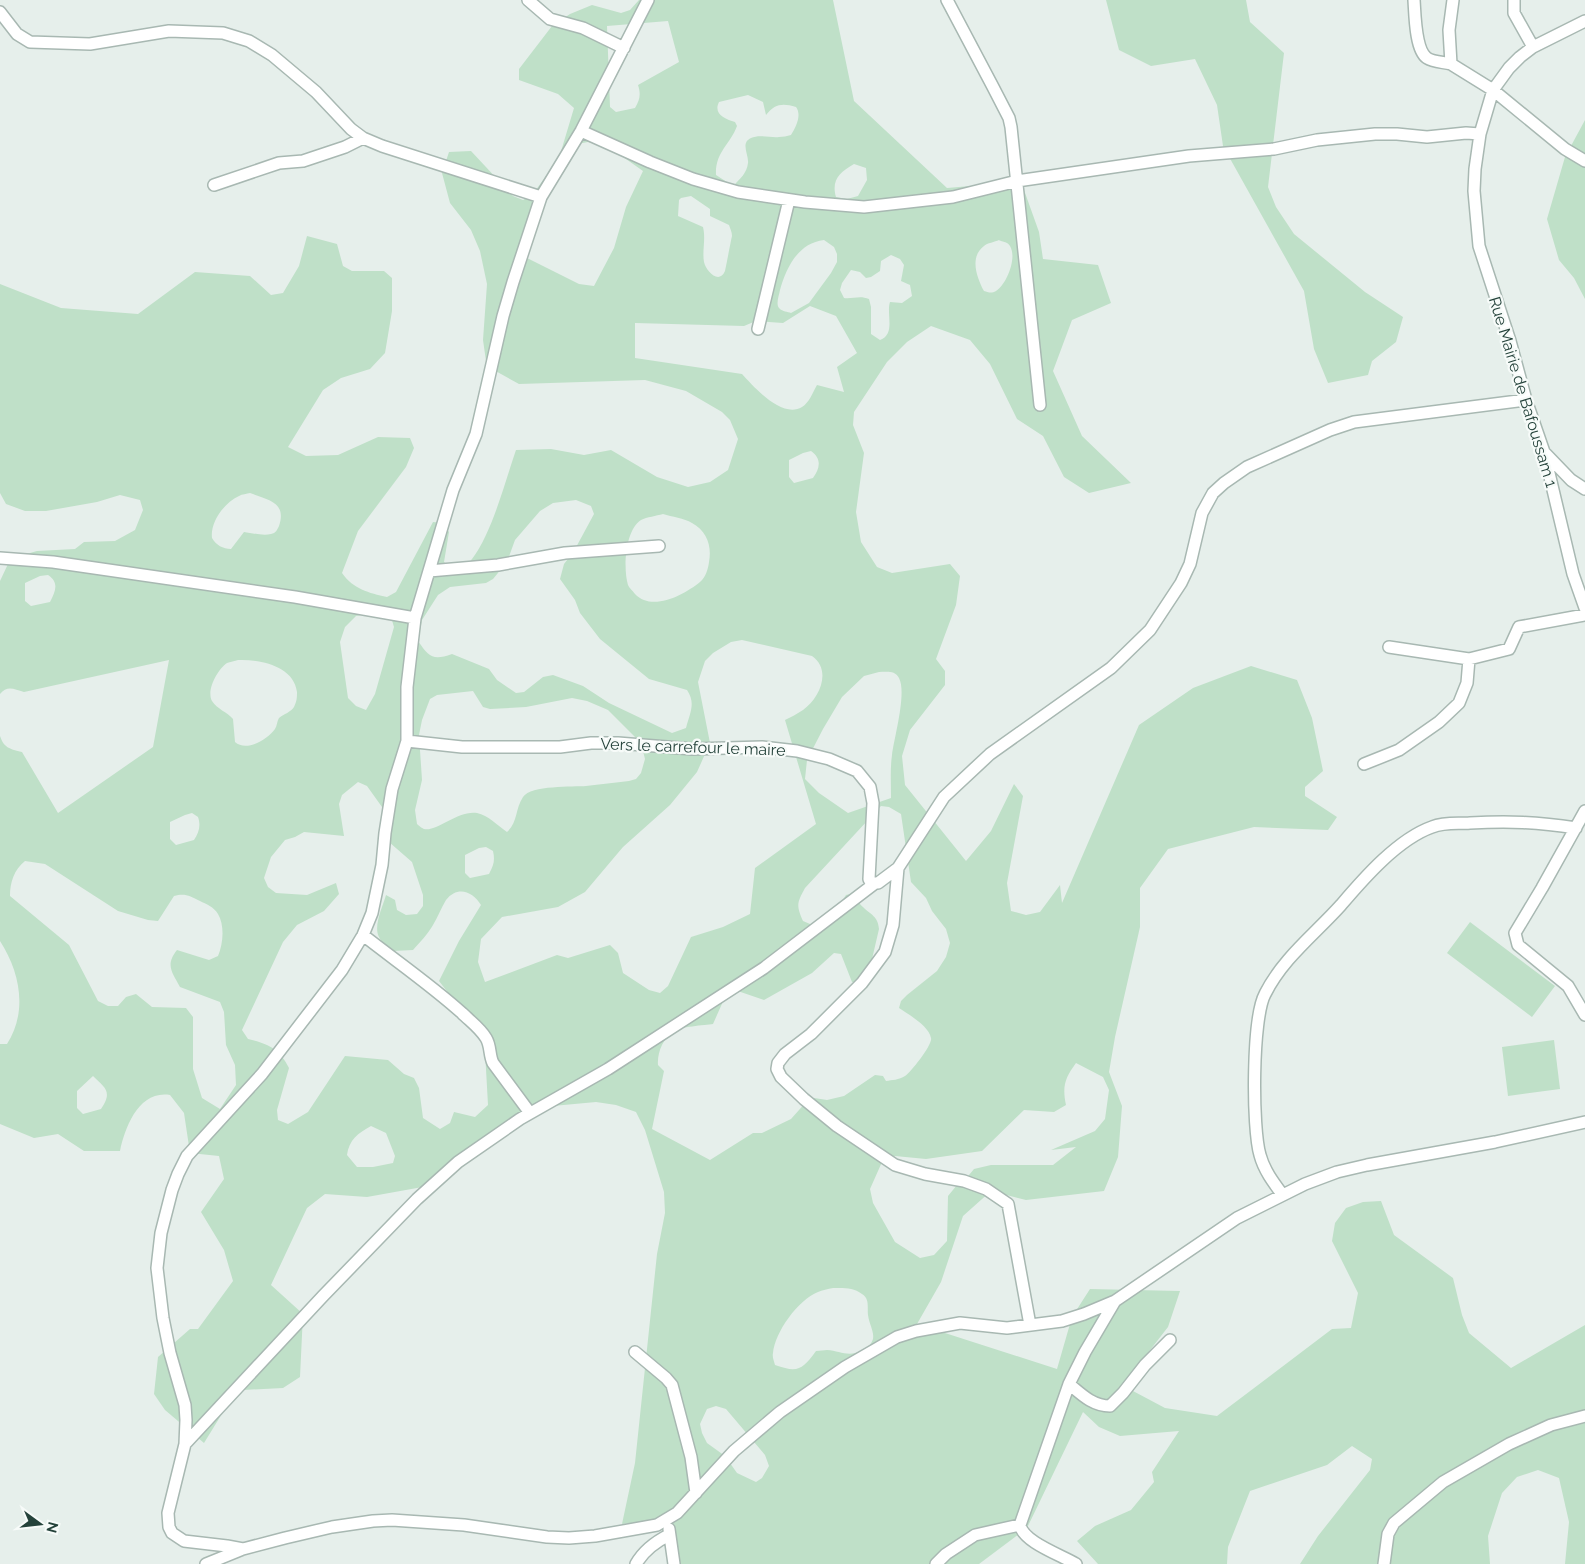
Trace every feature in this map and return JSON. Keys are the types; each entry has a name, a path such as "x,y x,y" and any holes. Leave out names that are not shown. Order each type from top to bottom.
{"street":[{"path":"528,0 550,19 583,28 624,48"},
{"path":"243,1549 184,1541 177,1538 169,1527 168,1513 185,1444 186,1420 185,1405 170,1353 163,1318 157,1268 161,1233 172,1190 187,1156 262,1074 342,970 363,935 372,913 382,864 384,833 392,789 407,741 407,687 415,618 453,490 476,434 505,308 541,197 581,131 648,0"},
{"path":"946,0 1009,118 1040,405"},
{"path":"1414,0 1415,22 1421,51 1427,58 1450,64 1493,90 1565,149 1585,161"},
{"path":"1450,64 1449,30 1453,0"},
{"path":"1514,0 1514,13 1533,47"},
{"path":"0,12 17,34 30,42 90,44 169,31 223,33 249,41 272,55 316,92 351,129 363,138 451,169 541,197"},
{"name":"Rue Mairie de Bafoussam 1","path":"1585,21 1533,47 1509,68 1493,90 1480,134 1474,191 1479,246 1510,341 1526,400 1544,452 1573,574 1585,608"},
{"path":"581,131 693,179 738,192 789,200 864,207 953,197 1017,181 1189,156 1274,149 1317,140 1363,135 1397,134 1427,137 1466,133 1480,134"},
{"path":"214,185 278,163 304,160 345,147 363,138"},
{"path":"758,329 789,200"},
{"path":"185,1444 323,1296 418,1198 458,1162 530,1113 608,1069 756,973 898,868 944,797 990,754 1111,668 1150,630 1181,583 1190,564 1202,513 1213,493 1224,483 1247,467 1330,430 1354,422 1526,400"},
{"path":"1544,452 1572,480 1585,489"},
{"path":"429,571 498,564 565,553 659,546"},
{"path":"0,558 53,562 287,596 415,618"},
{"path":"1389,646 1469,658 1509,649 1520,627 1585,615"},
{"path":"1364,764 1399,750 1440,722 1459,704 1466,682 1469,658"},
{"name":"Vers le carrefour le maire","path":"407,741 462,747 560,748 591,743 692,749 762,747 797,751 829,759 857,771 870,787 873,803 870,879 871,883 874,884"},
{"path":"1585,811 1515,933 1518,945 1568,986 1585,1014"},
{"path":"1282,1194 1269,1178 1260,1155 1257,1140 1255,1047 1262,1002 1272,982 1290,958 1362,881 1401,844 1425,830 1450,823 1505,821 1543,823 1576,828"},
{"path":"898,868 893,925 885,952 862,983 811,1034 786,1054 778,1063 777,1069 781,1077 804,1099 838,1126 894,1165 925,1174 964,1181 986,1189 1008,1204 1030,1325"},
{"path":"363,935 444,997 482,1032 490,1046 490,1057 493,1063 530,1113"},
{"path":"206,1564 243,1549 332,1526 373,1520 464,1526 547,1537 569,1538 595,1536 657,1525 669,1519 687,1504 734,1451 780,1412 845,1366 897,1338 916,1331 960,1323 1007,1328 1062,1321 1115,1301 1222,1228 1282,1194 1320,1178 1367,1165 1495,1142 1585,1122"},
{"path":"1076,1564 1029,1539 1021,1532 1020,1525 1069,1384 1085,1352 1115,1301"},
{"path":"1069,1384 1100,1406 1110,1406 1145,1365 1170,1340"},
{"path":"634,1352 672,1385 690,1458 696,1493"},
{"path":"1384,1564 1388,1534 1394,1522 1443,1482 1509,1444 1551,1425 1585,1416"},
{"path":"669,1519 669,1535 674,1564"},
{"path":"936,1564 946,1554 975,1535 1020,1525"},
{"path":"636,1564 642,1554 656,1541 669,1535"}],"green space":[{"path":"639,0 833,0 854,101 947,188 994,184 1019,176 1039,232 1043,259 1098,265 1111,303 1072,320 1053,371 1082,436 1131,483 1089,493 1064,477 1043,436 1017,419 990,364 970,340 931,326 907,342 887,362 854,412 853,425 864,453 856,512 861,542 877,567 892,573 950,564 960,576 956,605 936,659 945,671 945,685 910,730 902,756 905,785 966,861 991,831 1014,784 1023,796 1007,883 1011,911 1026,915 1040,912 1060,885 1062,903 1139,725 1193,688 1251,666 1297,680 1312,718 1323,771 1305,787 1305,796 1337,817 1328,830 1254,827 1168,849 1140,888 1140,927 1109,1072 1122,1106 1118,1157 1104,1191 1026,1200 991,1191 963,1216 941,1282 917,1324 1057,1369 1072,1317 1090,1289 1180,1291 1168,1327 1133,1372 1133,1391 1165,1408 1217,1416 1332,1329 1351,1328 1358,1293 1332,1241 1335,1223 1346,1208 1363,1202 1381,1201 1394,1235 1453,1278 1462,1315 1469,1333 1511,1368 1585,1325 1585,1564 1565,1564 1569,1522 1559,1478 1538,1470 1517,1477 1502,1493 1488,1536 1490,1564 1300,1564 1318,1536 1370,1470 1372,1459 1352,1446 1327,1465 1250,1491 1228,1547 1227,1564 1098,1564 1077,1541 1095,1526 1131,1510 1154,1482 1152,1472 1179,1431 1120,1436 1099,1427 1083,1412 1027,1528 979,1564 679,1564 659,1520 622,1524 635,1463 657,1254 665,1213 664,1192 645,1130 636,1112 616,1105 596,1102 531,1108 428,1186 367,1197 325,1194 307,1208 271,1285 303,1314 300,1377 283,1388 243,1390 228,1404 204,1443 165,1410 154,1394 158,1357 190,1329 198,1329 233,1281 224,1250 201,1212 224,1179 219,1156 190,1153 184,1113 170,1095 159,1095 150,1098 142,1104 130,1121 120,1151 84,1151 58,1134 34,1138 0,1124 0,1044 7,1044 14,1031 18,1018 19,992 17,979 0,941 0,736 3,743 8,747 22,752 58,813 153,747 169,660 24,692 5,689 0,694 0,581 8,564 16,557 37,551 75,549 84,542 115,541 135,530 143,510 140,500 120,495 97,502 46,511 25,511 6,504 0,493 0,284 61,308 138,314 195,272 250,276 271,295 283,293 299,266 307,236 337,244 343,266 352,271 384,271 392,278 392,311 385,353 370,369 341,378 323,390 288,447 306,456 338,455 378,437 410,438 414,448 406,467 358,531 342,573 356,587 374,594 387,597 396,592 433,522 443,523 449,532 444,562 452,569 463,566 470,561 486,536 492,522 516,450 551,449 584,455 611,450 657,477 688,487 710,482 728,470 738,439 730,420 722,412 686,391 645,380 519,384 492,369 486,361 483,340 487,284 480,251 471,230 450,203 442,173 449,152 471,151 513,196 523,200 533,194 559,158 574,108 558,94 519,80 519,69 552,26 570,14 592,5 621,13 630,10","holes":["668,21 679,62 638,85 640,97 635,108 616,112 610,107 607,26","748,95 763,102 766,115 779,105 787,105 796,107 798,117 791,135 784,137 758,136 748,140 745,146 748,160 747,167 743,176 733,186 716,175 716,167 720,154 737,126 735,122 724,118 719,113 719,102","588,142 609,147 643,171 626,207 614,248 594,286 579,284 521,255 536,208 577,144","854,164 866,168 867,180 858,196 847,199 836,197 835,186 838,177","691,196 710,209 710,216 729,225 732,236 725,271 719,277 713,275 707,269 704,262 703,227 678,216 679,200 681,198","824,240 834,247 837,254 837,262 831,273 809,303 791,313 781,310 778,303 786,273 794,258 807,246","999,240 1011,247 1012,253 1008,276 1000,288 991,293 984,291 976,268 977,256 985,245","891,255 900,259 904,265 901,281 910,285 912,296 902,303 890,302 888,333 880,340 871,334 871,307 869,299 863,297 844,298 840,290 842,283 851,270 860,272 866,278 880,271 881,261","810,306 836,316 857,353 837,367 844,392 817,385 809,400 802,407 794,410 786,409 769,400 742,374 635,358 635,323 744,326 756,321 783,323","811,451 817,457 819,464 813,478 794,483 789,477 789,460","250,493 269,500 278,507 281,518 275,532 261,535 244,532 231,549 228,549 218,545 212,538 213,526 223,508 239,496","576,500 591,506 594,514 574,551 564,564 560,579 575,600 580,613 600,639 649,679 687,690 692,704 686,728 672,733 609,703 583,686 553,675 543,677 524,692 516,693 497,680 489,669 452,654 436,657 425,651 418,641 422,620 438,595 450,587 486,583 493,579 507,562 515,540 540,511 553,503","663,514 692,523 705,535 710,550 708,567 702,580 685,592 659,602 650,602 635,594 629,587 626,578 627,550 632,532 641,520","48,575 55,584 54,594 50,602 31,606 25,601 25,583 40,576","376,612 391,617 394,627 375,694 366,710 356,706 348,698 340,642 345,627 356,616","742,640 812,656 818,662 822,676 819,691 809,705 785,720 816,824 755,868 750,914 723,927 691,937 668,986 660,993 649,990 623,973 618,953 610,945 568,958 557,955 485,982 478,962 481,939 502,917 558,907 585,892 623,847 670,805 697,772 710,743 698,682 705,661 713,653 731,642","238,660 266,663 283,670 295,683 297,692 294,707 279,718 276,728 262,741 245,746 235,742 233,719 212,701 212,686 217,675 227,663","879,672 897,675 902,694 891,760 891,798 848,813 819,793 805,779 807,760 842,697 864,676","473,691 483,707 490,709 526,707 572,698 587,701 608,710 641,743 645,759 641,773 636,779 586,786 534,790 527,793 520,802 513,824 507,832 489,818 477,813 463,815 435,827 424,829 417,824 415,810 422,780 419,735 422,720 430,699 437,695","358,782 367,786 392,821 389,842 412,862 423,895 423,906 417,914 406,915 397,910 395,900 386,895 377,932 385,945 393,951 413,950 431,928 446,900 451,895 465,892 478,900 481,905 459,941 439,981 456,1003 481,1022 487,1031 485,1051 488,1105 475,1117 454,1112 450,1123 440,1129 423,1118 419,1088 414,1078 404,1074 388,1060 345,1056 308,1112 288,1124 278,1120 277,1110 289,1068 277,1051 267,1045 248,1039 242,1030 283,942 297,925 324,911 339,894 336,883 307,895 276,893 268,887 264,878 271,857 285,840 304,832 344,836 339,804 342,795","881,806 889,807 901,814 911,882 926,898 932,911 946,929 950,943 946,957 937,971 907,995 901,1001 899,1008 926,1029 931,1041 916,1064 903,1077 886,1081 883,1076 875,1075 844,1096 827,1100 814,1098 807,1101 791,1119 762,1133 753,1133 710,1160 652,1129 664,1071 658,1065 659,1056 662,1046 670,1034 686,1027 713,1024 729,988 764,1000 812,973 834,953 841,954 852,982 859,983 869,972 879,929 874,916 860,904 854,893 846,895 830,919 817,927 803,921 798,907 805,888","192,813 199,820 197,834 194,840 176,845 170,839 170,822","486,847 493,851 494,862 489,874 470,878 465,873 465,855 479,848","25,861 45,864 118,911 148,920 158,921 174,896 178,895 193,898 210,906 216,912 222,929 222,941 218,956 209,960 177,950 171,960 171,969 180,987 220,1002 224,1012 226,1045 235,1065 236,1085 220,1109 202,1098 193,1069 193,1017 186,1008 152,1007 136,994 126,997 118,1006 108,1006 98,1001 69,945 10,896 13,877","1076,1063 1103,1077 1109,1090 1105,1119 1095,1131 1051,1150 1076,1147 1053,1165 991,1165 974,1169 948,1196 947,1241 934,1255 920,1258 895,1242 873,1203 870,1189 882,1162 895,1156 926,1159 982,1151 1024,1110 1054,1112 1066,1105 1065,1082","93,1076 104,1087 107,1094 101,1109 83,1114 77,1108 77,1091","371,1126 386,1133 395,1156 393,1163 373,1167 357,1167 347,1155 352,1141 358,1134","833,1288 848,1288 865,1296 873,1334 871,1343 861,1351 852,1354 827,1350 816,1351 799,1368 789,1369 775,1365 773,1356 775,1345 783,1327 803,1302 820,1291","716,1406 726,1409 765,1455 769,1466 762,1478 756,1482 737,1473 725,1456 707,1443 700,1424 707,1409"]},
{"path":"1106,0 1246,0 1250,22 1284,53 1268,187 1276,207 1294,234 1365,292 1403,317 1396,342 1372,361 1368,375 1328,383 1314,349 1304,291 1223,146 1217,105 1195,59 1151,66 1119,50"},
{"path":"1585,120 1585,299 1574,278 1559,260 1547,219 1565,157"},
{"path":"1470,922 1555,986 1532,1017 1447,953"},
{"path":"1554,1040 1560,1089 1508,1096 1502,1047"}]}
